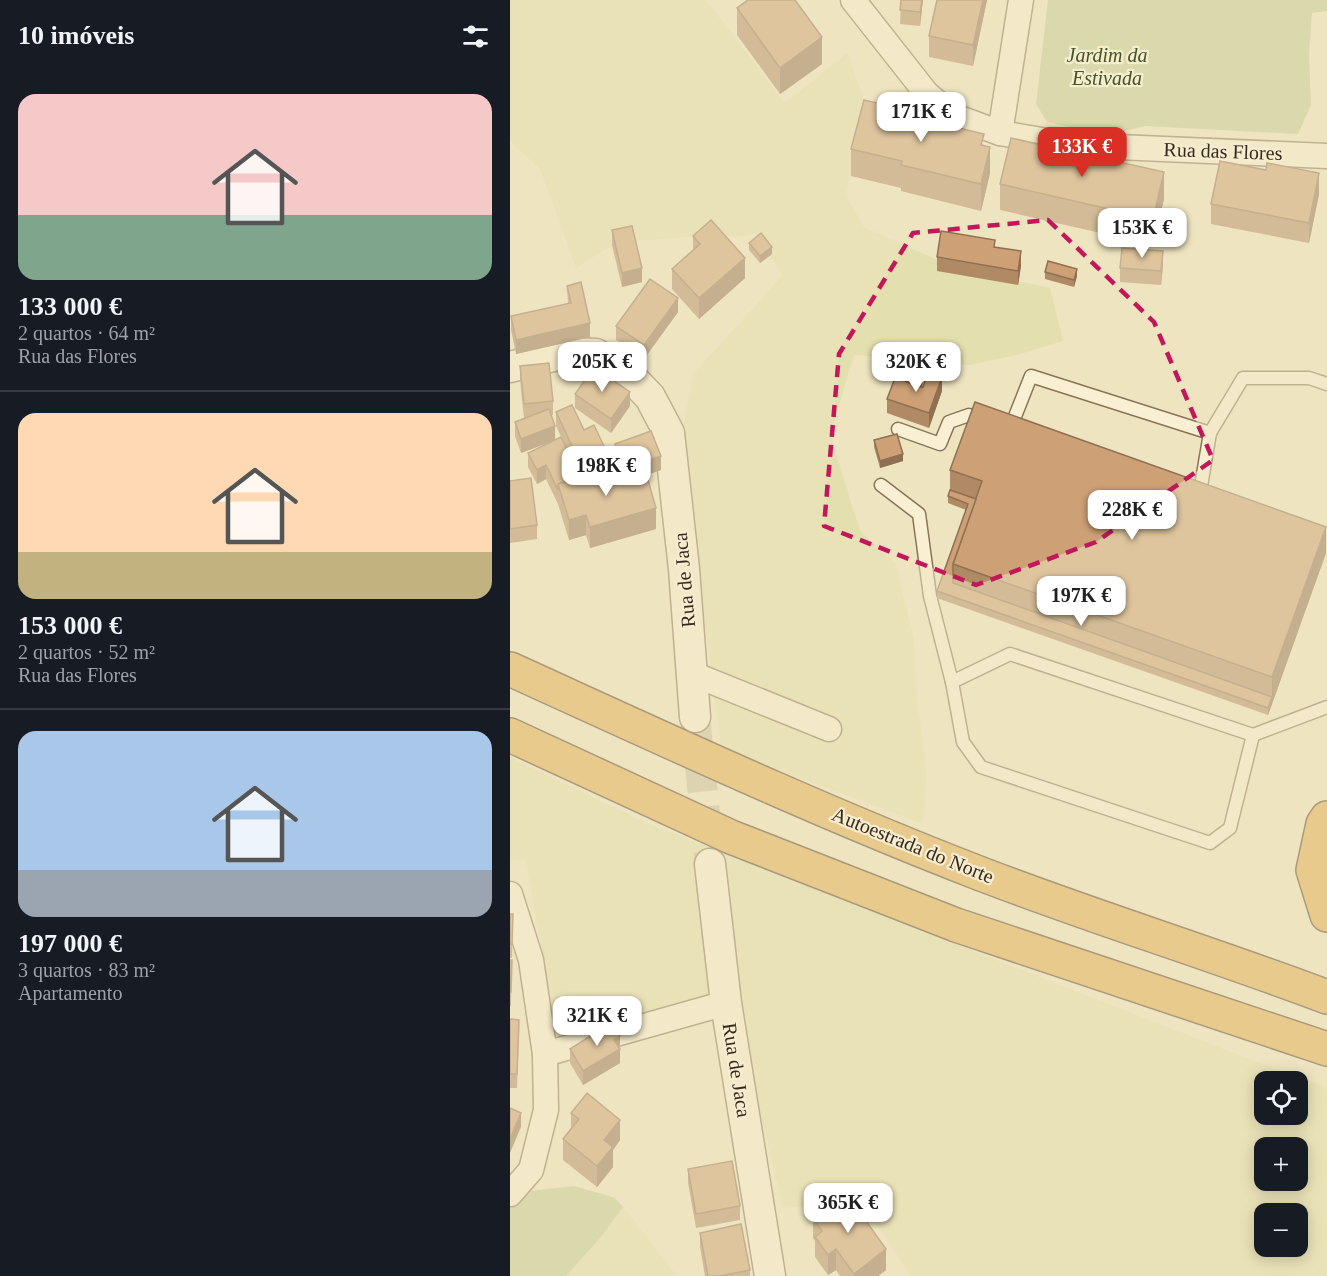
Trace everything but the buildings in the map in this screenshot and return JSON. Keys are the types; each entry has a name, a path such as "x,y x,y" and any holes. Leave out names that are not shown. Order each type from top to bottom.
{"highway":[{"name":"Autoestrada do Norte","path":"510,669 733,771 975,872 1327,997"},
{"path":"510,735 731,837 956,925 1327,1049"},
{"path":"1327,818 1323,824 1313,870 1327,915"}],"street":[{"name":"Rua das Flores","path":"853,0 927,94 954,116 1000,133 1071,145 1327,156"},
{"path":"1000,133 1021,0"},
{"name":"Rua de Jaca","path":"510,367 565,353 596,354 627,373 650,397 669,433 693,674 695,717"},
{"path":"693,674 829,729"},
{"name":"Rua de Jaca","path":"710,864 726,1003 770,1276"},
{"path":"510,894 531,960 545,1054 546,1110 531,1170 510,1194"},
{"path":"545,1054 726,1003"}],"lane":[{"path":"898,429 940,444 949,422 969,415 1011,430 1031,376 1210,433"},
{"path":"1221,498 1200,492 1210,433 1243,378 1309,378 1327,384"},
{"path":"881,485 919,514 930,596 952,682 963,741 981,767 1210,843 1230,828 1253,735"},
{"path":"952,682 1010,654 1253,735 1327,706"}],"highlighted area":[{"path":"1048,220 1154,322 1213,460 1096,542 976,585 824,526 839,354 913,233"}],"shaded area":[{"path":"510,0 706,0 785,103 847,53 865,102 846,196 864,227 953,267 1050,288 1063,341 1020,354 969,365 854,355 830,435 860,531 896,564 913,636 917,699 927,775 923,824 721,748 683,431 693,374 783,275 755,234 739,237 706,235 619,241 576,268 540,169 510,141"},
{"path":"510,757 644,822 1280,1071 1254,1071 1254,1125 1308,1125 1308,1081 1327,1087 1327,1276 911,1276 862,1202 783,1208 732,993 592,1030 558,1035 525,859 510,861"},
{"path":"623,1207 677,1276 566,1276 601,1237"}],"green space":[{"name":"Jardim da Estivada","path":"1048,0 1327,0 1327,11 1312,13 1309,54 1311,105 1298,134 1145,126 1107,135 1047,122 1036,104"},
{"path":"510,1180 529,1191 574,1186 615,1198 623,1207 601,1237 566,1276 510,1276"}],"tunnel":[{"path":"695,717 710,864"}]}
